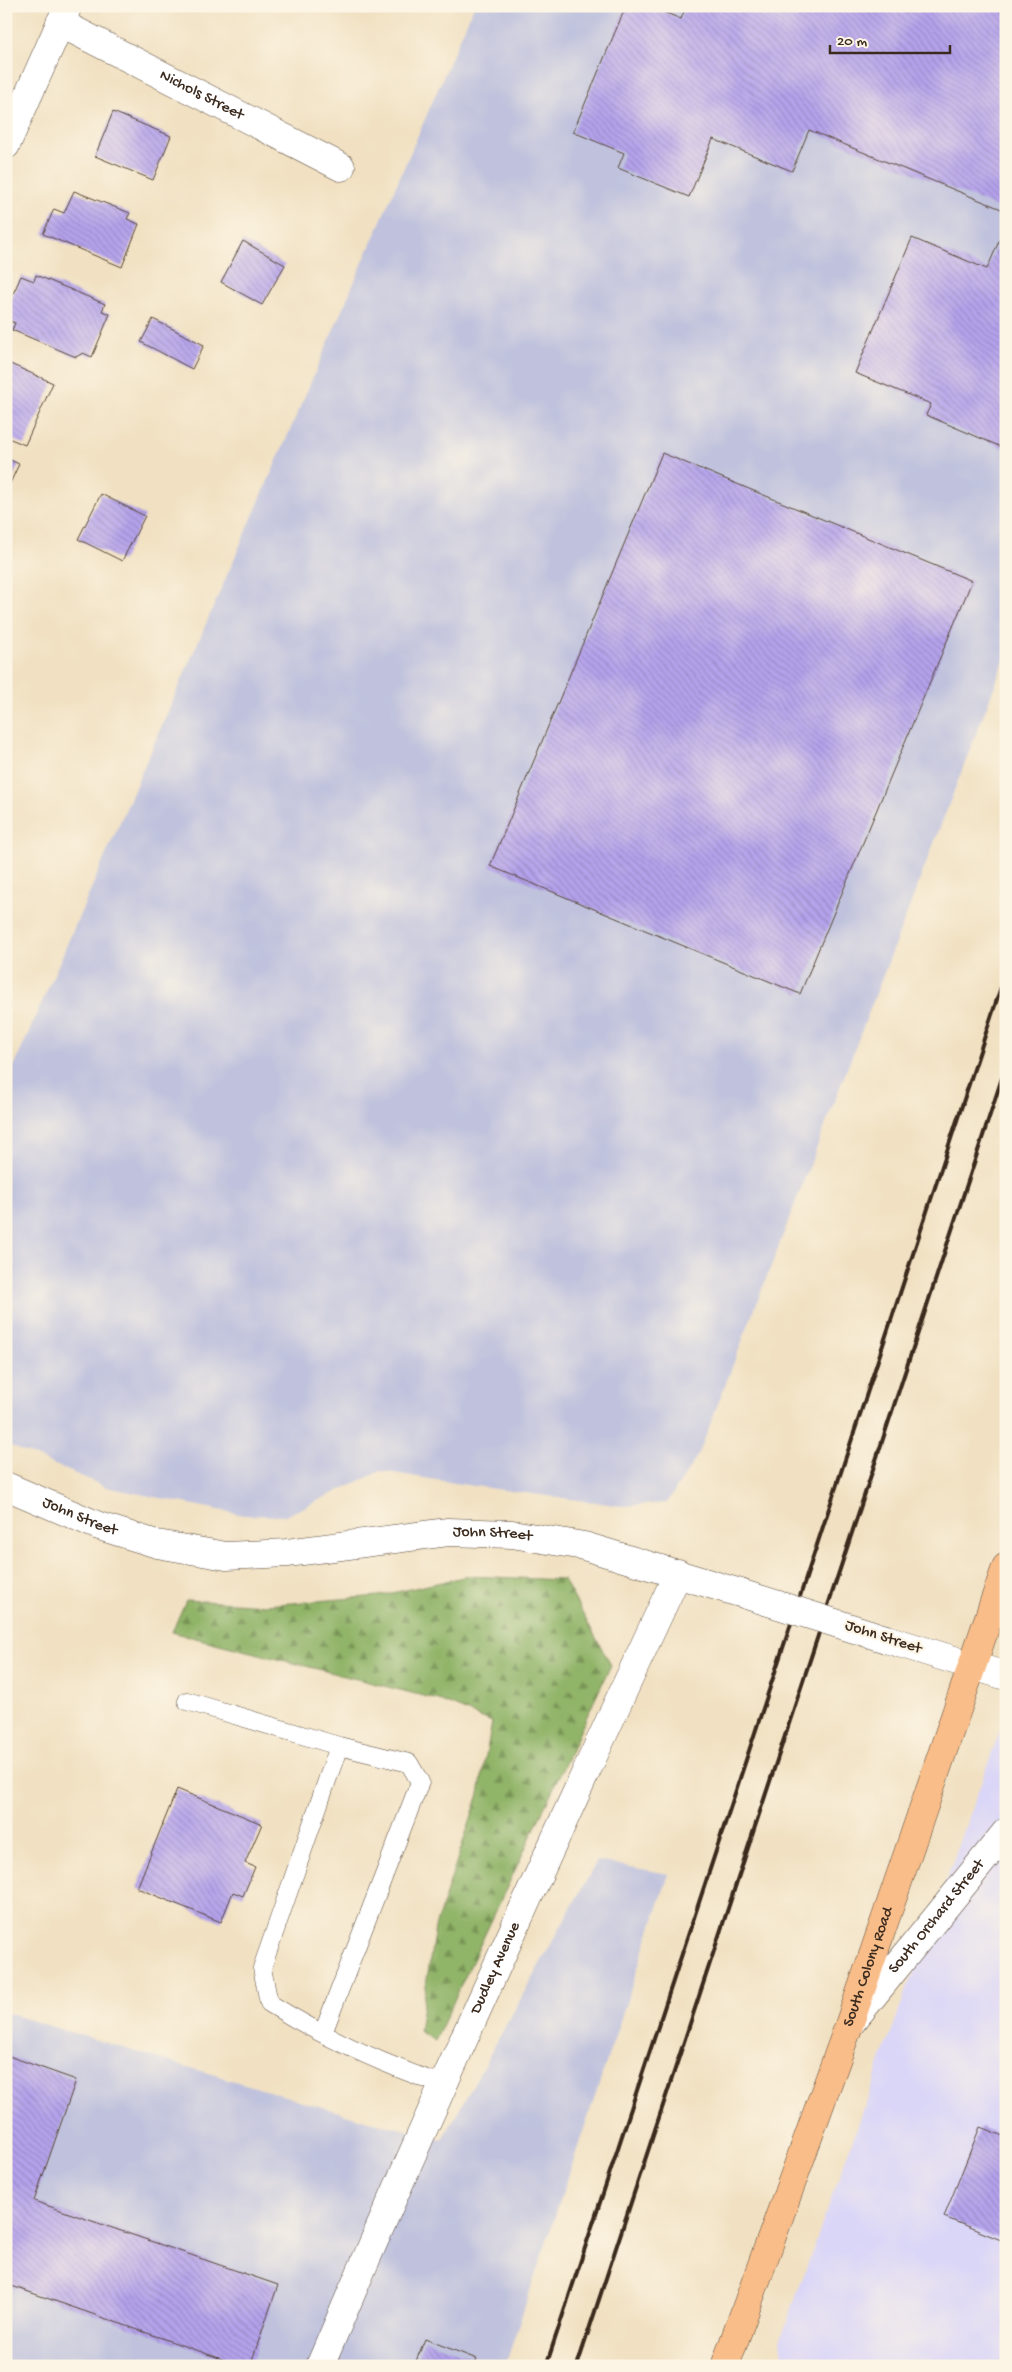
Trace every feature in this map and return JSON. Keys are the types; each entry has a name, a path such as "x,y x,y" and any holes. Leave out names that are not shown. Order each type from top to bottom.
{"main road":[{"name":"South Colony Road","path":"725,2366 850,2025 1006,1567"}],"street":[{"path":"6,145 64,15"},
{"name":"Nichols Street","path":"64,15 342,167"},
{"name":"John Street","path":"6,1486 98,1526 157,1544 226,1556 304,1551 448,1532 503,1534 584,1546 678,1573 973,1667"},
{"name":"Dudley Avenue","path":"320,2366 443,2084 678,1573"},
{"path":"973,1667 1006,1676"},
{"name":"South Orchard Street","path":"850,2025 1006,1832"}],"lane":[{"path":"187,1701 339,1746 409,1763 420,1782 323,2033"},
{"path":"339,1746 262,1968 269,2003 301,2023 410,2073 443,2084"}],"shaded area":[{"path":"474,6 1006,6 1006,656 699,1453 667,1503 623,1506 467,1485 381,1471 285,1516 243,1515 106,1487 6,1444 6,1085"},
{"path":"1006,1714 1006,2366 783,2366 780,2341"},
{"path":"597,1861 669,1874 505,2366 6,2366 6,2013 369,2121 443,2139"}],"green space":[{"path":"468,1576 564,1580 611,1665 435,2041 419,2031 435,1927 479,1794 492,1722 439,1700 172,1632 186,1600 266,1605 379,1596"}],"building":[{"path":"626,6 649,6 681,19 686,6 1006,6 1006,211 809,130 792,171 713,139 689,197 618,168 624,153 573,132"},
{"path":"113,112 171,136 153,180 95,156"},
{"path":"74,191 130,213 127,219 139,224 122,267 43,234 54,209 64,213"},
{"path":"1006,225 1006,449 926,415 931,404 855,373 912,238 987,269"},
{"path":"243,241 285,265 262,305 221,282"},
{"path":"36,275 105,304 102,311 110,314 92,357 83,353 76,357 12,330 15,323 6,320 6,310 21,276 34,281"},
{"path":"153,319 204,345 192,369 141,342"},
{"path":"6,362 53,383 25,445 6,437"},
{"path":"662,453 972,581 800,994 490,866"},
{"path":"6,458 19,464 6,492"},
{"path":"101,494 145,516 122,561 78,539"},
{"path":"177,1789 262,1824 245,1863 255,1867 243,1896 233,1892 221,1922 137,1888"},
{"path":"6,2055 76,2080 34,2201 278,2285 250,2366 242,2366 6,2284"},
{"path":"980,2127 1006,2137 1006,2242 944,2217"},
{"path":"425,2339 477,2359 474,2366 414,2366"}],"railway":[{"path":"546,2366 1006,972"},
{"path":"577,2366 1006,1066"}]}
